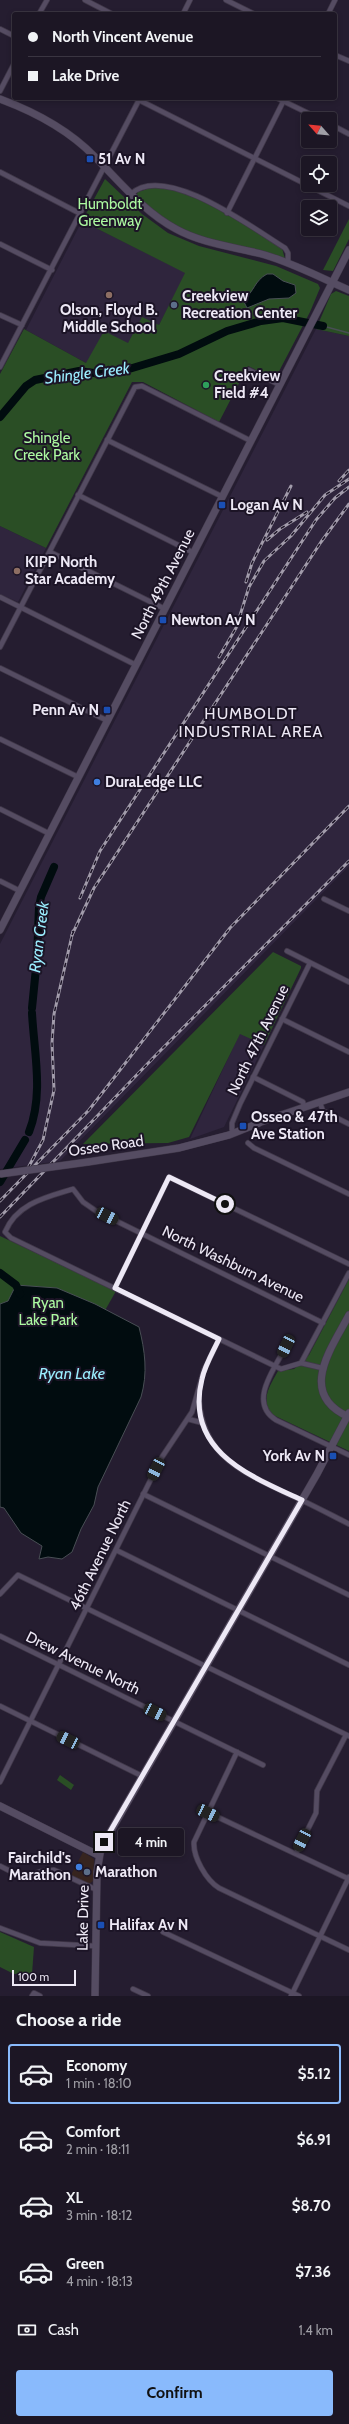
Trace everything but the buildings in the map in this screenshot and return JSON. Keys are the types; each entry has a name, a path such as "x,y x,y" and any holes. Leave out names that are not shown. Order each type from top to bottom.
{"street":[{"path":"41,12 47,0"},
{"path":"84,0 108,12"},
{"path":"183,12 190,0"},
{"path":"226,0 250,12"},
{"path":"329,12 335,0"},
{"path":"0,29 12,35"},
{"path":"337,55 349,62"},
{"path":"0,91 12,68"},
{"path":"0,100 30,112 64,132 104,167 131,194 164,222 189,235 288,263 349,290"},
{"path":"0,367 81,214 138,100"},
{"path":"140,100 349,206"},
{"path":"227,212 284,100 307,112"},
{"path":"337,128 349,134"},
{"path":"0,172 81,214"},
{"path":"131,194 146,187 167,185 227,212 285,248 288,253 288,263"},
{"path":"0,244 52,270"},
{"name":"North 49th Avenue","path":"0,930 349,250"},
{"path":"0,314 22,326"},
{"path":"249,370 280,386"},
{"path":"0,647 133,389 137,386 251,441"},
{"path":"107,440 223,497"},
{"path":"78,496 194,553"},
{"path":"50,552 165,609"},
{"path":"0,597 136,665"},
{"path":"0,668 108,721"},
{"path":"0,739 78,777"},
{"path":"0,809 50,834"},
{"path":"0,881 20,891"},
{"path":"324,899 349,911"},
{"path":"287,951 349,982"},
{"name":"North 47th Avenue","path":"232,1130 232,1123 310,962"},
{"path":"282,1020 349,1052"},
{"path":"254,1077 303,1102 304,1108"},
{"name":"Osseo Road","path":"214,1138 232,1130 259,1123 349,1092"},
{"path":"320,1103 323,1111 349,1124"},
{"name":"Osseo Road","path":"0,1174 154,1152 253,1128 259,1123"},
{"path":"248,1143 254,1148 349,1194"},
{"path":"322,1368 301,1363 281,1369 115,1288 169,1177 349,1264"},
{"name":"North Washburn Avenue","path":"115,1288 11,1238 6,1232 20,1213 35,1200 73,1189 89,1207 323,1322"},
{"path":"301,1363 349,1273"},
{"path":"349,1316 322,1368 320,1382 324,1394 332,1406 349,1416"},
{"name":"46th Avenue North","path":"0,1782 143,1494 168,1446 188,1419 199,1396 204,1370 219,1339"},
{"path":"286,1346 262,1395 266,1412 276,1420 349,1455"},
{"path":"199,1396 203,1423 215,1447 232,1465 247,1475 302,1500 349,1524"},
{"name":"Lake Drive","path":"95,1996 98,1855 349,1416"},
{"path":"188,1419 203,1423"},
{"path":"143,1494 349,1594"},
{"path":"116,1550 349,1665"},
{"path":"0,1594 18,1575 347,1736 317,1791 316,1813 296,1853"},
{"name":"Drew Avenue North","path":"0,1636 263,1765"},
{"path":"0,1706 142,1776"},
{"path":"237,1752 194,1842 194,1848 205,1874 214,1885 349,1950"},
{"path":"0,1806 98,1855"},
{"path":"208,1813 349,1878 292,1995"},
{"path":"0,1866 27,1876 42,1870 54,1870 97,1890"},
{"path":"0,1928 40,1943 95,1946"},
{"path":"163,1932 292,1995 299,1996"},
{"path":"132,1989 148,1996"},
{"path":"33,1994 40,1996"}],"shaded area":[{"name":"Olson, Floyd B. Middle School","path":"82,221 186,273 159,325 128,343 86,363 26,330"},
{"path":"316,329 349,336 349,866 60,1161 0,1169 0,944"},
{"name":"KIPP North Star Academy","path":"0,526 46,548 18,602 0,594"},
{"path":"240,1033 264,1045 224,1127 190,1139"},
{"path":"83,1852 94,1859 93,1881 89,1884 71,1875"}],"green space":[{"name":"Shingle Creek Park","path":"105,179 142,214 168,233 199,246 276,266 318,284 320,288 310,312 275,379 248,366 219,422 143,382 132,382 46,548 0,526 0,374 24,329 86,363 104,331 128,343 142,317 159,325 185,273 82,221"},
{"name":"Humboldt Greenway","path":"156,186 190,195 222,211 282,248 285,259 199,237 166,221 136,196 138,192"},
{"path":"349,219 349,239 333,271 323,270"},
{"path":"336,291 349,296 349,336 316,329 331,294"},
{"path":"273,952 301,966 301,968 264,1045 240,1034 189,1137 168,1143 83,1144"},
{"name":"Ryan Lake Park","path":"0,1236 116,1291 21,1459 0,1449"},
{"path":"349,1279 349,1451 271,1414 268,1408 267,1397 278,1371 294,1369 309,1355"},
{"path":"60,1775 74,1785 71,1790 57,1780"},
{"path":"0,1932 34,1947 32,1974 14,1974 0,1967"}],"water":[{"path":"267,274 273,274 283,281 295,285 296,293 289,298 269,299 247,308 243,300 247,297 259,280"},
{"name":"Ryan Lake","path":"16,1285 57,1288 95,1304 139,1327 143,1345 145,1371 141,1397 98,1487 94,1505 81,1529 72,1552 62,1559 48,1557 39,1559 42,1546 21,1533 4,1508 0,1507 0,1304 8,1301"}],"waterway":[{"name":"Shingle Creek","path":"0,417 26,386 35,380 79,371 101,374 129,369 179,354 227,331 261,321 283,318 323,326"},
{"name":"Shingle Creek","path":"323,326 349,333"},
{"name":"Ryan Creek","path":"32,1008 37,958 39,907 41,897 54,867"},
{"name":"Ryan Creek","path":"29,1132 34,1118 37,1088 32,1013"},
{"name":"Ryan Creek","path":"0,1182 25,1140"},
{"name":"Ryan Creek","path":"0,1273 16,1285 20,1294"}],"railway":[{"path":"339,481 349,470"},
{"path":"219,657 236,628 249,587 264,561 291,536 325,495 349,479"},
{"path":"246,582 252,563 291,486"},
{"path":"80,898 100,851 316,520 335,498 349,487"},
{"path":"72,935 94,888 321,542 349,504"},
{"path":"267,540 280,529 307,512"},
{"path":"0,1201 89,1110 230,928 349,806"},
{"path":"0,1217 155,1056 349,861"},
{"path":"28,1168 43,1140 54,1090 52,1043 54,1014 73,931"}],"place":[{"name":"51 Av N","path":"90,159"},
{"name":"Olson, Floyd B. Middle School","path":"109,295"},
{"name":"Creekview Recreation Center","path":"174,305"},
{"name":"Creekview Field #4","path":"206,385"},
{"name":"Logan Av N","path":"222,505"},
{"name":"KIPP North Star Academy","path":"17,571"},
{"name":"Newton Av N","path":"163,620"},
{"name":"Penn Av N","path":"107,710"},
{"name":"DuraLedge LLC","path":"97,782"},
{"name":"Osseo & 47th Ave Station","path":"243,1126"},
{"name":"York Av N","path":"333,1456"},
{"name":"Fairchild's Marathon","path":"79,1867"},
{"name":"Marathon","path":"87,1872"},
{"name":"Halifax Av N","path":"101,1925"}],"district":[{"name":"HUMBOLDT INDUSTRIAL AREA","path":"251,722"}],"route":[{"path":"104,1842 302,1500 247,1475 227,1461 212,1442 206,1431 202,1420 199,1396 204,1370 219,1339 115,1288 169,1177 225,1204"}]}
